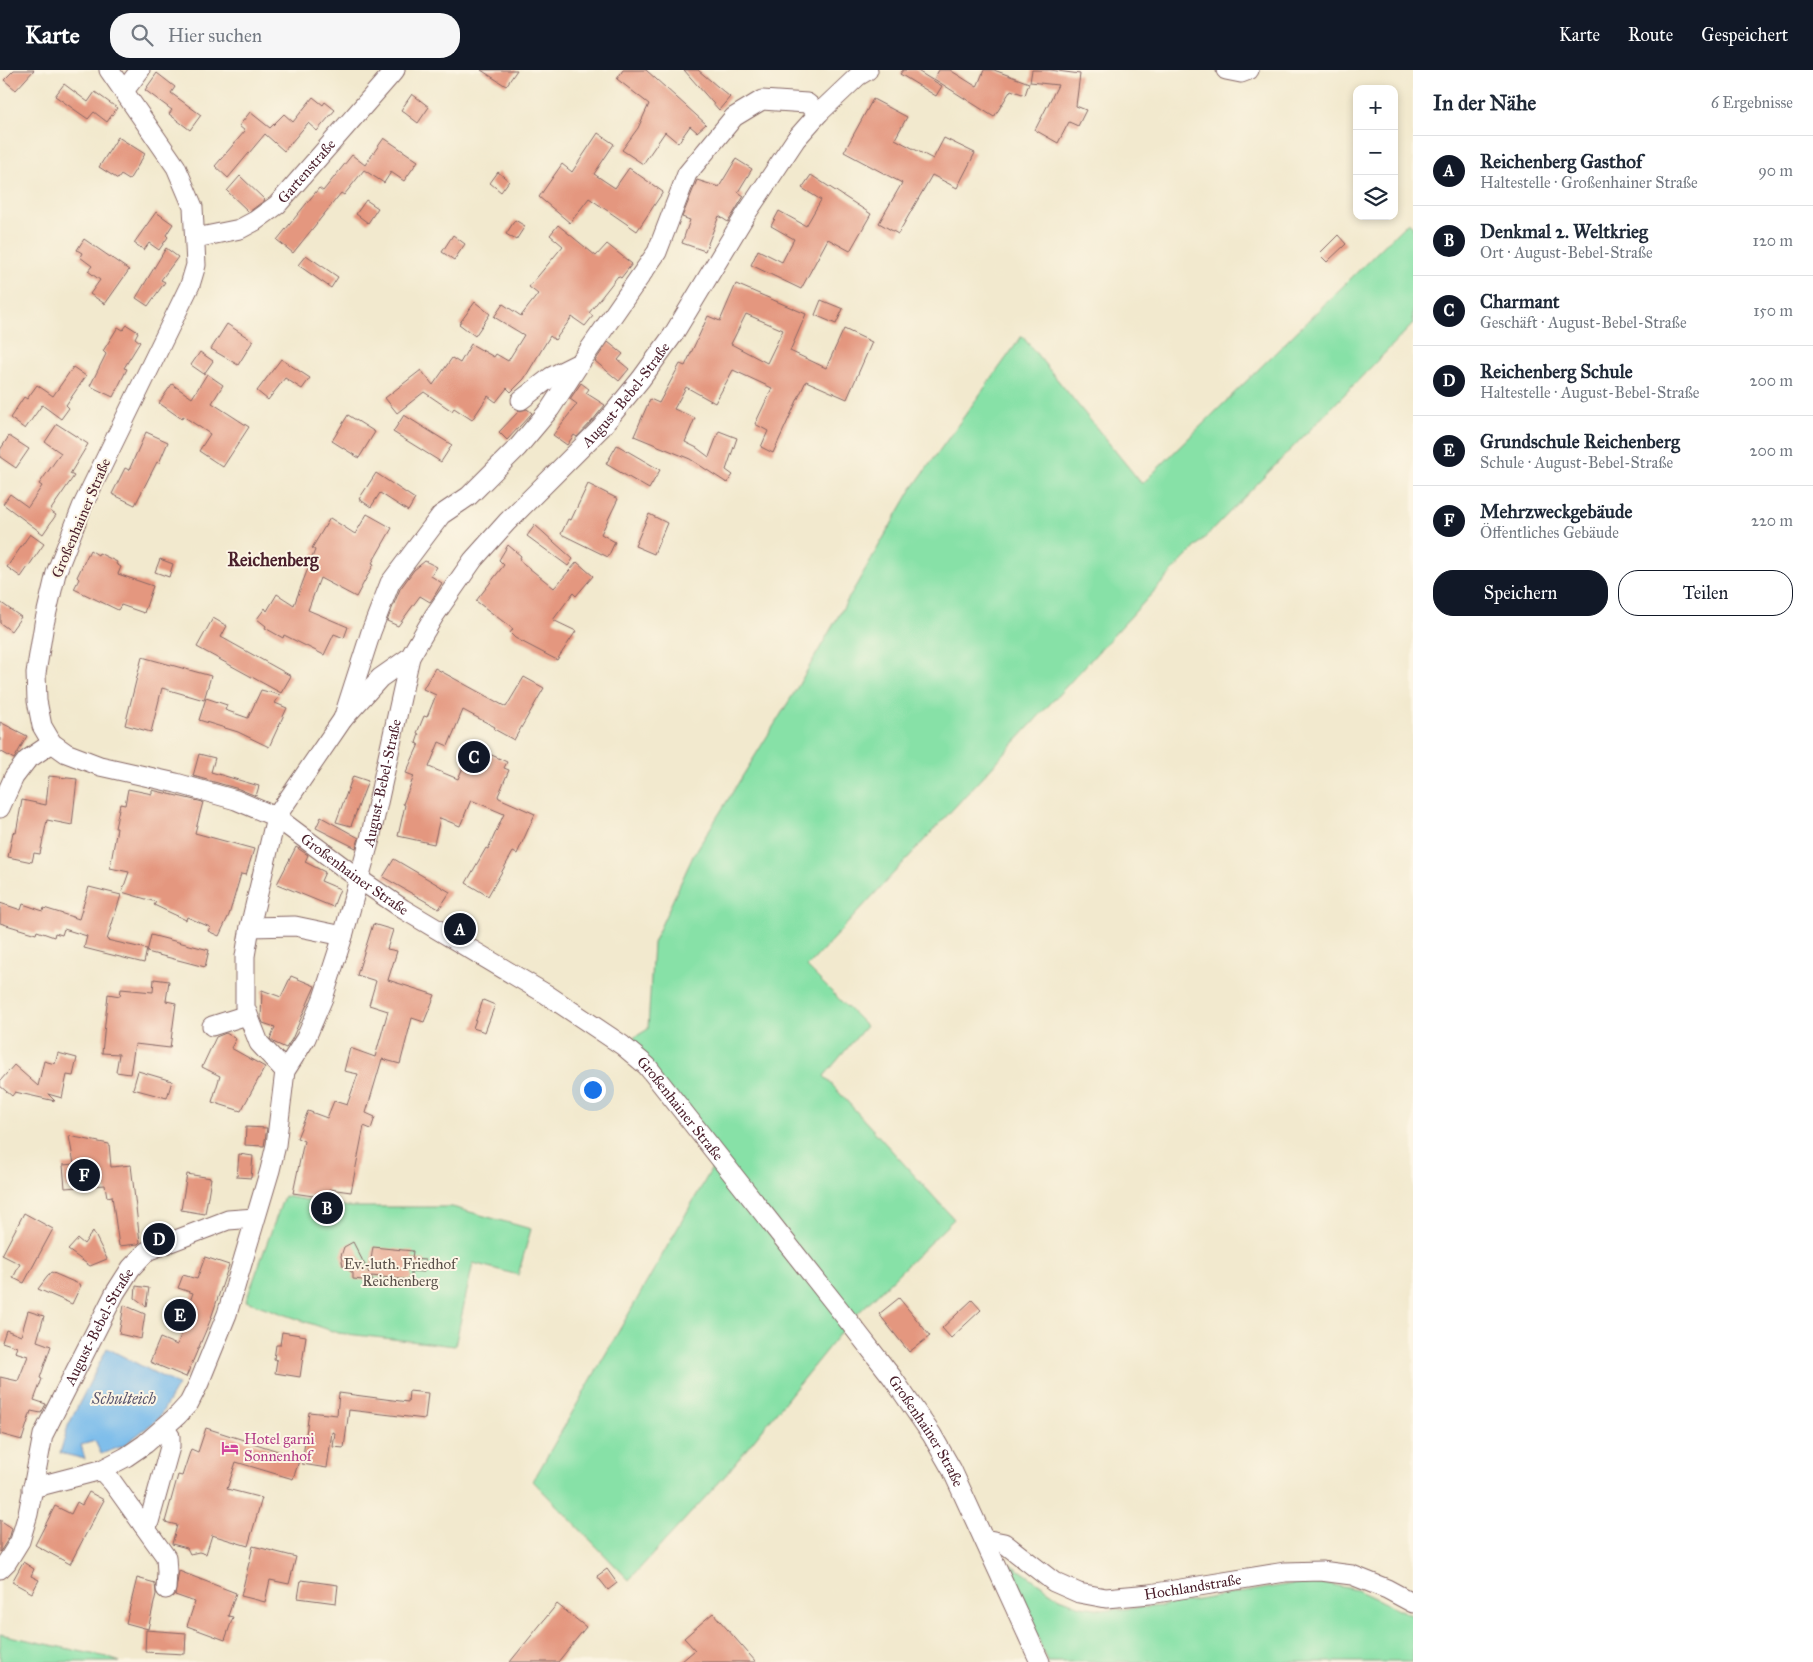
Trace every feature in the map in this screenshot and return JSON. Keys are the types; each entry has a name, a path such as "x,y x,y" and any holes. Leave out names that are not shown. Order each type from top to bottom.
{"street":[{"name":"Großenhainer Straße","path":"109,70 176,167 193,207 196,265 190,286 82,507 56,573 44,624 36,673 37,701 42,726 52,743 66,753 100,766 176,782 236,800 276,817 359,880 403,909 546,994 622,1044 647,1066 854,1328 932,1435 952,1470 1040,1662"},
{"path":"124,91 140,70"},
{"name":"Gartenstraße","path":"196,238 240,229 255,222 277,205 395,70"},
{"name":"August-Bebel-Straße","path":"32,1488 101,1470 139,1449 189,1403 199,1383 226,1314 276,1145 285,1071 306,1038 323,998 343,936 370,839 410,657 434,616 473,560 507,522 601,428 641,378 673,335 746,214 796,139 818,113 858,76 868,70"},
{"path":"1226,70 1240,74 1249,70"},
{"name":"August-Bebel-Straße","path":"343,720 371,632 390,583 441,515 469,496 518,447 550,409 657,252 687,174 734,117 762,100 806,103 818,113"},
{"name":"August-Bebel-Straße","path":"521,400 551,377 580,363"},
{"name":"August-Bebel-Straße","path":"285,1071 259,1043 247,1015 246,1007 245,956 276,817 305,772 343,720 380,678 410,657"},
{"path":"0,808 14,777 27,760 52,743"},
{"path":"250,928 295,926 343,936"},
{"path":"212,1026 247,1015"},
{"name":"August-Bebel-Straße","path":"0,1569 7,1562 20,1541 28,1514 43,1435 115,1293 131,1268 147,1251 228,1220 255,1218"},
{"path":"143,1525 148,1522 170,1447 170,1436 162,1429"},
{"path":"101,1470 113,1483 166,1557 166,1589"},
{"name":"Hochlandstraße","path":"984,1539 1004,1543 1054,1582 1079,1593 1106,1598 1150,1594 1285,1572 1321,1571 1352,1575 1387,1589 1413,1603"}],"green space":[{"path":"1408,222 1413,226 1413,324 1183,560 807,967 866,1026 824,1076 954,1219 849,1322 724,1477 629,1580 533,1481 719,1156 622,1045 648,1029 653,943 693,856 794,693 911,490 1022,336 1142,484"},
{"name":"Ev.-luth. Friedhof Reichenberg","path":"284,1196 349,1207 452,1207 531,1229 518,1275 473,1263 455,1346 338,1333 246,1301"},
{"path":"1011,1564 1060,1598 1081,1606 1110,1610 1162,1606 1298,1583 1329,1584 1357,1590 1413,1616 1413,1662 1047,1662"},
{"path":"0,1634 106,1657 120,1662 0,1662"}],"water":[{"name":"Schulteich","path":"107,1348 178,1385 158,1419 123,1446 101,1454 95,1441 81,1445 85,1459 60,1453 68,1426"}],"building":[{"path":"14,70 34,70 16,90 4,80"},
{"path":"481,70 517,70 506,86"},
{"path":"623,70 646,70 706,124 697,132 690,126 678,143 665,132 643,164 622,150 638,128 649,104 617,79"},
{"path":"684,70 698,70 730,97 719,110"},
{"path":"903,70 916,70 942,86 936,96 900,74"},
{"path":"939,70 950,70 977,87 984,70 994,70 1029,83 1025,95 1011,90 994,117 934,79"},
{"path":"1032,70 1080,74 1076,106 1086,110 1078,126 1069,122 1058,143 1035,130 1058,85 1030,82"},
{"path":"157,73 175,87 171,93 201,115 190,130 169,114 172,110 145,90"},
{"path":"64,84 88,102 95,92 117,108 107,122 94,112 88,119 55,96"},
{"path":"412,94 429,107 418,123 401,110"},
{"path":"313,97 323,105 325,102 335,110 317,131 308,123 284,151 265,134 228,178 215,166 245,131 239,126 250,112 270,128 284,114 293,122"},
{"path":"873,99 907,117 895,139 933,159 944,138 975,153 957,188 932,175 898,234 879,223 902,183 844,152"},
{"path":"598,133 614,144 594,174 615,188 629,168 663,192 637,231 589,198 570,223 539,197 562,164 572,172"},
{"path":"118,137 145,154 129,180 121,175 118,179 99,167"},
{"path":"384,138 418,161 404,181 391,172 384,183 364,170 344,195 341,193 293,253 277,240 319,188 323,191 352,155 365,165"},
{"path":"736,159 752,169 738,192 744,196 730,219 728,222 719,216 705,251 682,243 690,220 682,217 697,180 719,187"},
{"path":"498,172 509,181 501,192 490,183"},
{"path":"811,175 871,214 850,251 828,239 801,289 751,265 758,250 782,262 794,239 771,226 779,211 806,226 821,200 802,188"},
{"path":"240,176 265,200 249,212 227,191"},
{"path":"366,200 378,208 368,223 356,214"},
{"path":"156,212 173,224 166,235 168,237 159,250 149,243 144,250 134,243"},
{"path":"515,220 525,226 516,240 506,234"},
{"path":"558,225 596,256 607,244 632,264 621,278 618,276 589,313 593,316 585,326 572,317 555,340 550,336 524,379 511,392 507,388 496,402 488,396 472,420 454,408 452,411 424,392 397,413 385,398 421,370 433,385 452,358 460,363 471,344 494,357 496,354 508,361 524,335 494,317 503,304 521,316 538,294 529,287 563,246 550,235"},
{"path":"453,235 465,244 454,260 442,252"},
{"path":"1338,235 1346,244 1327,262 1319,254"},
{"path":"84,239 129,270 105,304 90,294 100,280 88,271 92,266 80,257 82,253 77,250"},
{"path":"166,248 178,257 161,280 165,282 148,306 136,298"},
{"path":"306,255 338,277 331,288 298,265"},
{"path":"736,284 806,314 790,351 826,368 844,329 872,342 847,399 806,381 773,453 761,447 768,431 755,424 772,388 733,370 715,403 686,387 674,409 695,418 685,442 709,457 719,431 737,438 726,470 733,475 727,483 690,459 634,436 650,399 659,403 680,364 685,366 708,316 720,321","holes":["746,314 783,330 767,363 731,344"]},
{"path":"821,300 843,309 836,324 815,315"},
{"path":"475,302 490,314 475,336 459,324"},
{"path":"227,324 253,341 238,365 211,349"},
{"path":"127,325 138,332 135,338 140,342 124,368 127,369 113,397 90,386 106,354 103,351 118,327 123,330"},
{"path":"608,342 623,354 618,360 629,369 619,381 595,361"},
{"path":"200,352 213,361 204,374 191,365"},
{"path":"281,359 310,378 302,389 285,378 268,400 257,391"},
{"path":"73,367 86,376 66,405 69,408 61,419 42,405 25,429 10,418 24,397 27,399 37,385 53,396"},
{"path":"207,374 223,385 212,403 249,427 223,467 199,451 210,434 183,416 182,419 159,403 172,384 192,398"},
{"path":"581,383 589,389 586,393 605,405 577,437 574,435 567,445 553,435 577,404 570,399"},
{"path":"527,409 532,413 507,440 499,432 519,411"},
{"path":"348,415 375,432 359,458 332,441"},
{"path":"404,415 452,445 441,462 393,432"},
{"path":"57,424 88,444 70,474 74,476 50,511 56,515 43,534 3,504 10,494 28,507 42,486 39,484 61,453 45,442"},
{"path":"146,432 168,442 159,463 157,462 135,505 112,494 125,468 129,470"},
{"path":"9,436 29,449 16,468 0,457 0,450"},
{"path":"617,445 660,470 649,489 606,464"},
{"path":"376,473 415,499 408,511 380,493 371,507 359,499"},
{"path":"588,484 618,499 601,534 615,542 608,557 561,534 568,519 571,520"},
{"path":"367,514 392,528 372,563 374,564 356,597 320,578 308,610 348,627 344,638 334,634 324,655 284,635 283,638 265,628 266,626 257,619 265,608 267,611 277,594 294,605 315,550 312,548 330,518 355,534"},
{"path":"649,514 667,523 654,554 635,546"},
{"path":"535,525 573,559 568,566 527,536"},
{"path":"30,534 44,544 21,577 7,567"},
{"path":"508,545 521,556 519,560 554,588 577,562 593,576 576,596 573,593 553,620 576,631 557,660 515,638 510,633 513,629 476,601 504,565 499,560"},
{"path":"90,550 117,562 116,564 121,567 118,574 153,586 144,613 121,605 118,610 74,589 79,579 77,577"},
{"path":"160,559 173,564 169,577 155,572"},
{"path":"425,561 437,567 431,576 442,583 433,598 430,602 420,596 398,626 387,621 400,589 414,570"},
{"path":"0,602 21,617 11,631 0,623"},
{"path":"213,618 227,626 221,637 291,676 281,693 197,647"},
{"path":"142,657 211,676 204,700 162,688 151,732 125,725"},
{"path":"435,668 506,707 524,677 544,688 514,740 494,729 495,727 463,710 448,746 439,742 429,767 458,779 472,746 507,762 504,768 509,770 498,796 499,798 535,814 517,854 513,852 488,896 466,883 486,848 488,849 504,814 471,800 460,826 440,818 434,844 398,836 405,805 403,804 414,776 406,773 419,744 416,743 419,734 417,733 424,716 427,717 436,695 423,689"},
{"path":"261,690 280,695 275,703 287,708 269,747 238,732 199,720 206,698 227,705 225,710 248,718"},
{"path":"0,722 27,736 14,759 0,751"},
{"path":"199,754 215,758 211,772 259,786 256,796 239,789 193,776"},
{"path":"49,776 77,779 72,825 47,820 40,854 34,853 32,862 8,857 13,832 16,833 22,800 46,805"},
{"path":"353,776 368,781 351,826 336,822"},
{"path":"128,789 152,794 152,790 203,802 195,833 254,849 246,875 241,874 229,915 219,936 208,931 210,927 187,917 186,920 154,905 156,902 122,892 129,872 110,868 120,804 125,805"},
{"path":"321,817 359,838 356,848 316,828"},
{"path":"296,847 308,855 305,862 325,872 321,881 340,889 333,907 277,884"},
{"path":"394,859 450,892 439,909 383,877"},
{"path":"89,887 121,895 107,940 147,949 144,963 84,948 87,936 64,929 62,935 55,933 54,937 37,931 36,934 0,923 0,903 21,910 23,904 43,911 44,908 79,919"},
{"path":"373,924 393,930 387,949 397,951 388,980 435,995 424,1022 412,1018 400,1064 382,1059 366,1113 375,1117 371,1129 364,1126 351,1192 329,1189 327,1198 293,1193 304,1141 297,1138 308,1111 327,1118 334,1101 347,1105 358,1074 344,1071 350,1048 375,1057 388,1011 369,1005 376,981 357,975"},
{"path":"151,935 209,950 205,967 147,952"},
{"path":"291,976 315,986 292,1039 286,1048 270,1039 275,1027 263,1023 261,1018 262,990 281,997"},
{"path":"154,979 169,981 166,1001 176,1003 170,1048 135,1044 130,1074 116,1072 119,1054 102,1053 108,994 120,996 121,989 153,992"},
{"path":"483,1000 495,1005 485,1032 473,1028"},
{"path":"226,1033 236,1039 231,1048 265,1067 241,1111 212,1102 220,1076 202,1067 216,1037"},
{"path":"58,1053 77,1058 73,1076 67,1075 62,1098 48,1094 55,1101 15,1092 12,1096 0,1086 0,1081 14,1065 38,1086 44,1061 55,1064"},
{"path":"138,1071 172,1081 167,1098 133,1089"},
{"path":"246,1127 267,1128 264,1146 245,1145"},
{"path":"69,1136 109,1144 111,1167 131,1165 140,1242 138,1244 119,1246 112,1196 107,1197 105,1185 65,1188 63,1165 74,1164"},
{"path":"239,1154 253,1156 251,1178 237,1177"},
{"path":"187,1174 211,1178 205,1214 181,1210"},
{"path":"24,1213 53,1229 24,1283 13,1278 20,1264 2,1255"},
{"path":"93,1231 107,1259 90,1266 68,1250 78,1239 84,1244"},
{"path":"353,1242 369,1273 373,1247 413,1251 412,1259 425,1260 424,1272 411,1271 411,1280 371,1276 373,1281 353,1279 353,1273 343,1266 341,1256 344,1247"},
{"path":"205,1257 229,1265 210,1321 186,1377 150,1362 160,1338 177,1345 190,1314 186,1313 193,1293 178,1288 183,1275 197,1279"},
{"path":"51,1272 81,1285 72,1304 38,1289"},
{"path":"136,1286 149,1288 146,1306 135,1298"},
{"path":"899,1298 930,1336 909,1352 879,1314"},
{"path":"972,1300 981,1310 951,1338 942,1328"},
{"path":"124,1305 145,1314 141,1339 119,1334"},
{"path":"28,1311 44,1316 37,1341 51,1346 34,1400 46,1404 41,1413 31,1411 22,1440 0,1434 0,1377 18,1381 28,1356 15,1352 17,1347 2,1342 6,1330 21,1336"},
{"path":"282,1332 306,1336 300,1377 275,1373 277,1360 274,1359 276,1345 280,1345"},
{"path":"409,1391 428,1393 425,1419 349,1410 344,1448 333,1447 335,1433 332,1432 327,1468 302,1464 309,1412 337,1415 339,1393 408,1402"},
{"path":"206,1428 300,1458 293,1479 236,1462 227,1489 262,1498 248,1546 212,1535 206,1554 199,1552 190,1554 187,1548 172,1544 177,1525 165,1522 178,1475 182,1476 191,1449 198,1452"},
{"path":"89,1492 104,1500 70,1564 35,1545 55,1506 71,1514 77,1502 82,1505"},
{"path":"0,1520 12,1528 10,1536 0,1552"},
{"path":"253,1546 296,1557 289,1584 270,1580 265,1602 241,1596"},
{"path":"23,1562 34,1569 31,1576 39,1580 32,1593 12,1582"},
{"path":"607,1569 617,1583 608,1590 597,1576"},
{"path":"179,1571 236,1593 228,1616 233,1617 225,1640 187,1626 195,1602 175,1595"},
{"path":"137,1578 155,1583 156,1594 148,1629 126,1623"},
{"path":"301,1580 338,1585 336,1603 298,1598"},
{"path":"557,1604 586,1627 558,1662 510,1662"},
{"path":"713,1613 756,1662 681,1662 695,1650 684,1638"},
{"path":"146,1630 186,1633 185,1654 145,1652"}],"place":[{"name":"Charmant","path":"474,757"},
{"name":"Reichenberg Gasthof","path":"460,929"},
{"name":"Mehrzweckgebäude","path":"84,1175"},
{"name":"Denkmal 2. Weltkrieg","path":"327,1208"},
{"name":"Reichenberg Schule","path":"159,1239"},
{"name":"Grundschule Reichenberg","path":"180,1315"},
{"name":"Hotel garni Sonnenhof","path":"230,1448"}],"district":[{"name":"Reichenberg","path":"273,560"}]}
